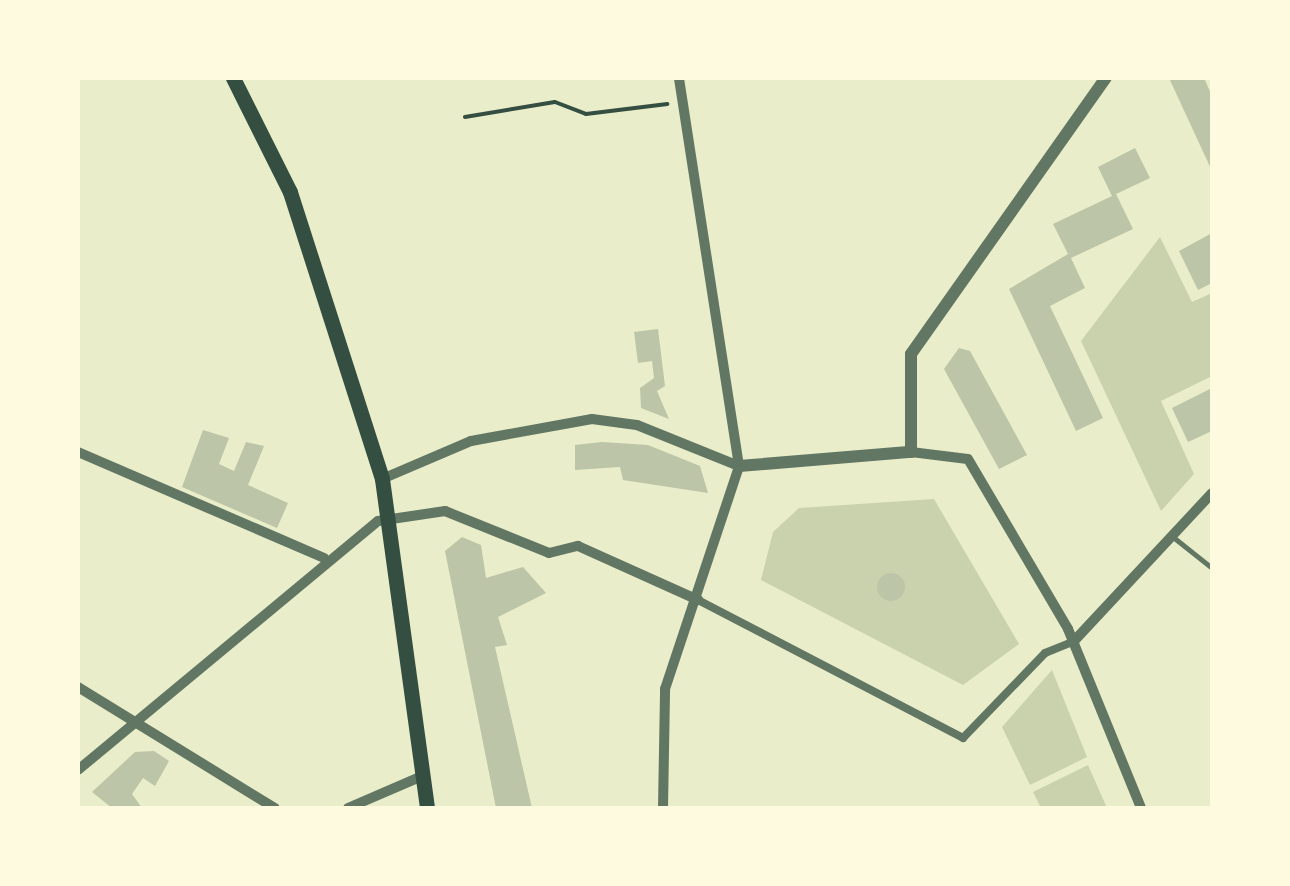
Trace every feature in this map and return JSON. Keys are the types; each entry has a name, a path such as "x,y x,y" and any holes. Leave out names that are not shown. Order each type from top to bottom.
{"main road":[{"path":"233,78 290,192 382,480 427,808"}],"street":[{"path":"663,808 665,689 698,600 739,466 682,102 682,78"},
{"path":"912,452 907,368 918,340 1106,78"},
{"path":"382,480 471,441 592,419 637,425 739,466 912,452 968,460 1074,641 1142,808"},
{"path":"78,452 324,558"},
{"path":"78,770 362,525 444,511 549,553 578,546 698,600 963,738 1045,653 1074,641 1212,492"},
{"path":"78,687 274,808"},
{"path":"348,808 420,777"}],"lane":[{"path":"1173,536 1212,568"}],"path":[{"path":"464,117 555,102 586,114 682,102"}],"green space":[{"path":"1160,237 1192,302 1212,293 1212,376 1161,401 1194,474 1161,511 1081,341"},
{"path":"934,499 1019,644 963,685 761,580 773,532 799,508"},
{"path":"1052,670 1087,757 1030,785 1002,727"},
{"path":"1088,765 1107,808 1041,808 1033,792"}],"building":[{"path":"1169,78 1204,78 1212,96 1212,171"},
{"path":"1135,148 1150,178 1116,194 1133,229 1071,258 1085,288 1050,306 1103,418 1076,431 1009,289 1068,254 1053,224 1112,196 1098,167"},
{"path":"1212,233 1212,283 1198,290 1179,251"},
{"path":"658,329 665,386 657,391 669,419 641,408 640,388 654,378 652,361 638,363 634,332"},
{"path":"959,348 970,351 1027,455 999,469 944,369"},
{"path":"1212,388 1212,431 1188,442 1172,408"},
{"path":"203,430 229,438 219,464 234,471 246,442 264,446 248,485 288,503 277,528 182,487"},
{"path":"575,445 648,445 700,466 708,493 623,480 620,467 575,470"},
{"path":"462,537 481,545 486,578 523,567 546,593 498,617 507,645 495,647 532,808 496,808 445,551"},
{"path":"891,573 901,577 905,587 901,597 891,601 881,597 877,587 881,577"},
{"path":"154,751 169,761 155,786 143,778 132,794 142,808 112,808 92,792 135,752"}]}
